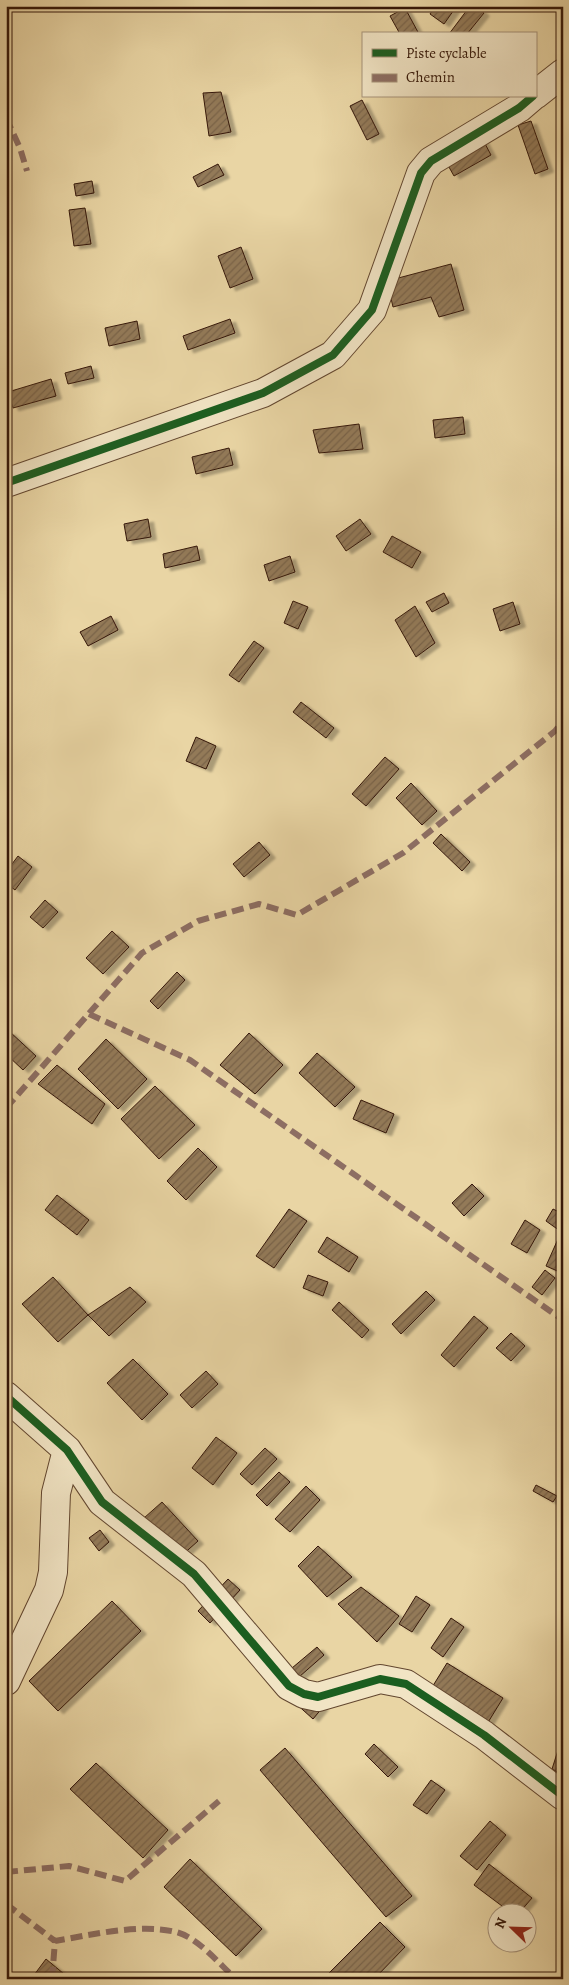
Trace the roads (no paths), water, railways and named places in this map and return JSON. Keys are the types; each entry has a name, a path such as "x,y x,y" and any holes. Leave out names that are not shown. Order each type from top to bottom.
{"street":[{"path":"536,93 563,73"},
{"path":"6,483 263,393 333,355 372,310 421,173 432,161 519,108 531,98"},
{"path":"6,1396 67,1450 102,1502 194,1574 289,1686 304,1694 318,1697 380,1679 406,1684 484,1735 563,1796"},
{"path":"6,1681 49,1590 53,1572 56,1493 67,1450"}]}
